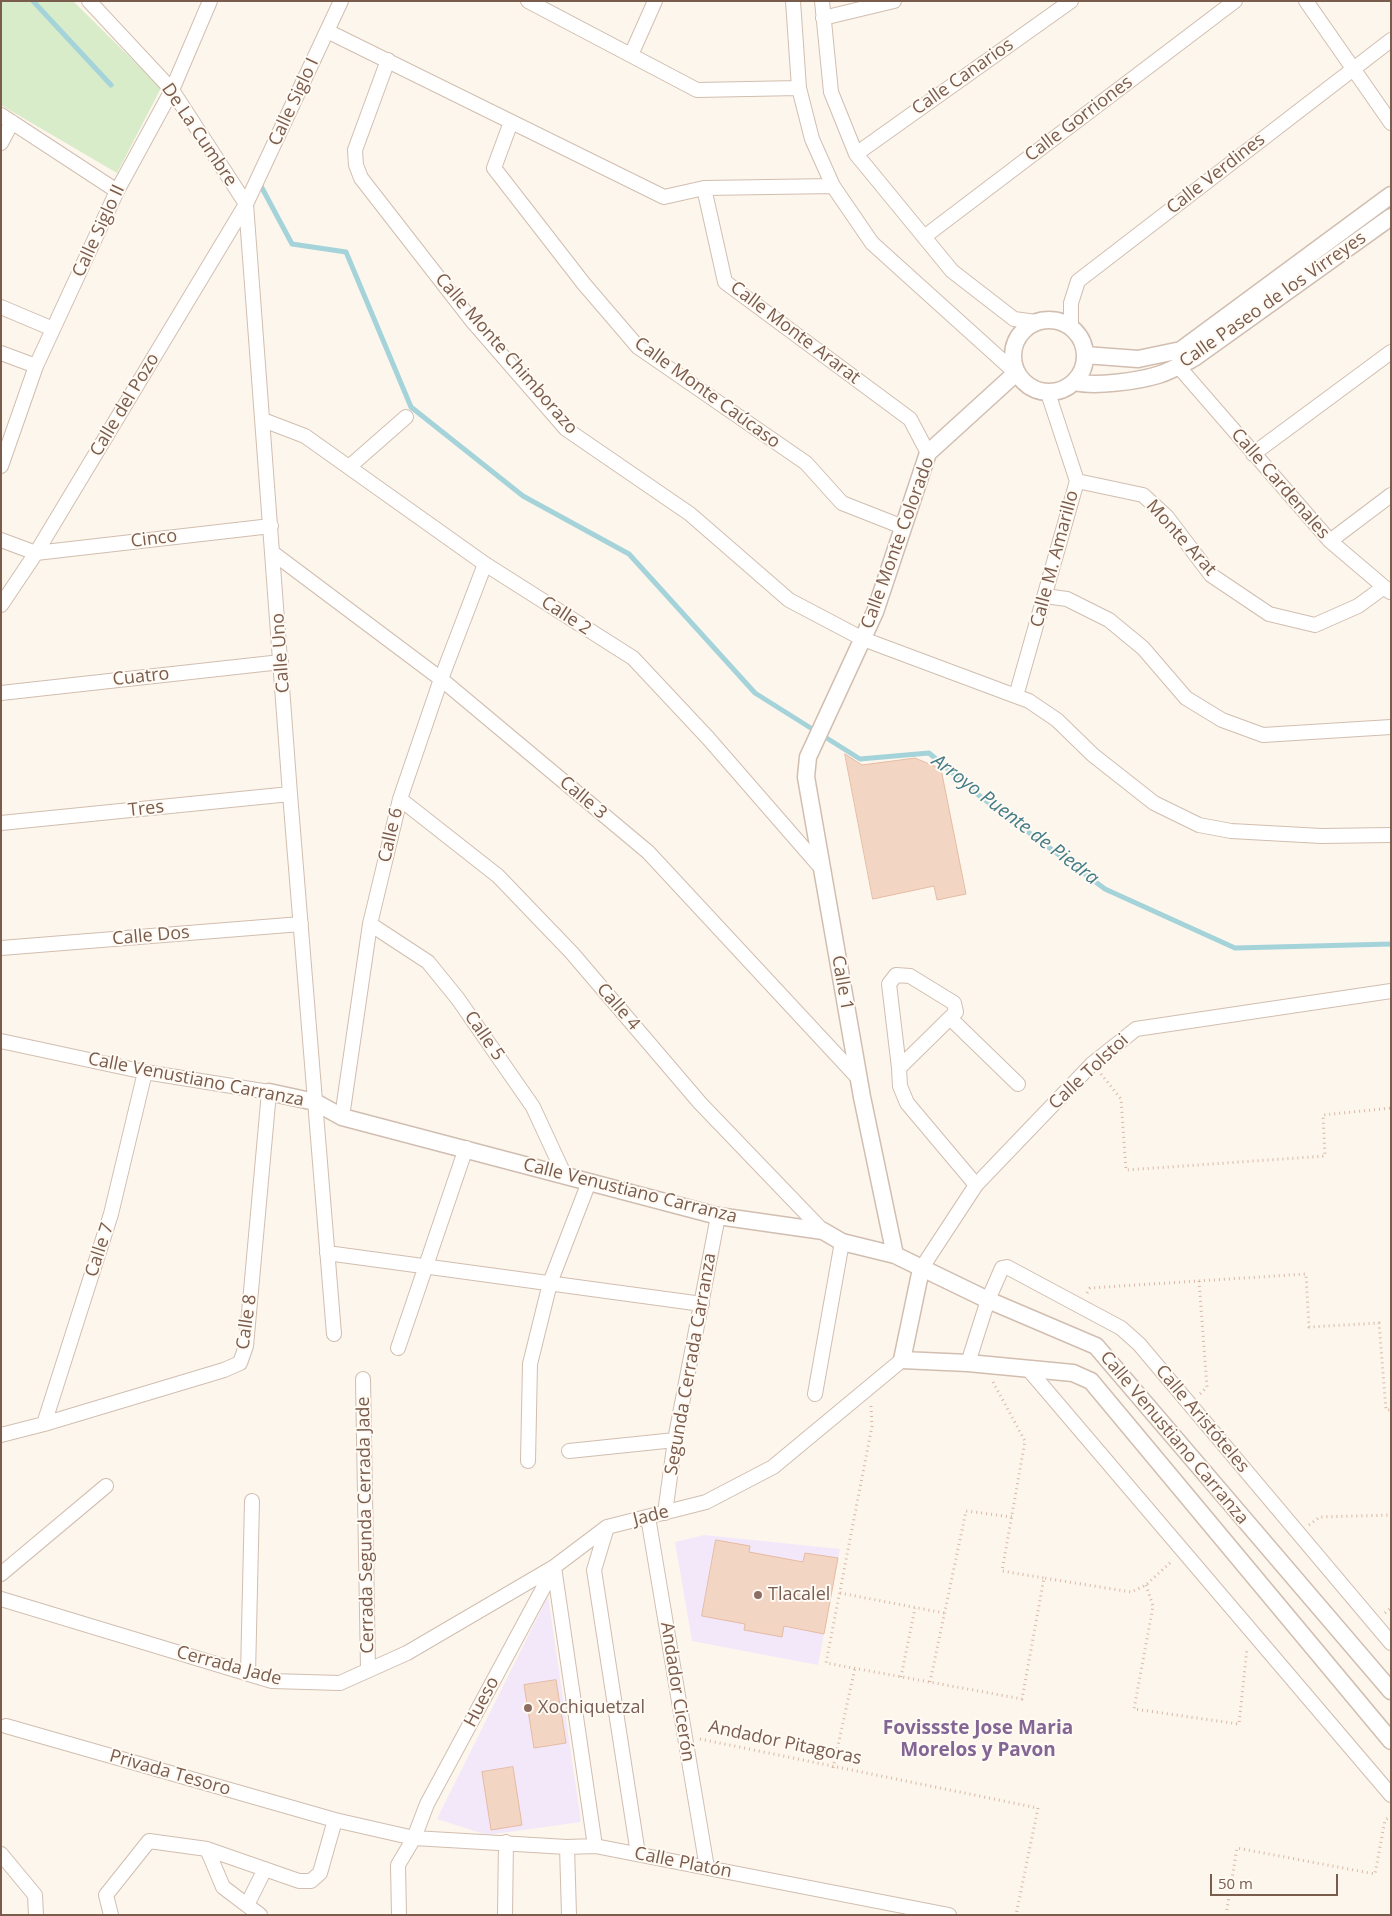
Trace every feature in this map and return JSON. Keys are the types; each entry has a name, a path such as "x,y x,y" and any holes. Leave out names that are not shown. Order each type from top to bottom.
{"street":[{"name":"De La Cumbre","path":"89,1 172,90 246,204"},
{"name":"Calle Siglo II","path":"1,466 36,366 117,191 172,90 210,1"},
{"name":"Calle Siglo I","path":"246,204 341,1"},
{"path":"630,55 655,1"},
{"path":"793,1 799,88 812,139 833,186 872,243 1030,387 1048,393"},
{"path":"822,1 831,92 856,154 952,271 1014,320 1036,322 1054,320 1071,326 1081,339 1085,355 1083,370 1075,382"},
{"path":"823,18 894,1"},
{"name":"Calle Canarios","path":"856,154 1070,1"},
{"path":"1306,1 1391,124"},
{"path":"535,3 697,90 799,88"},
{"name":"Calle Gorriones","path":"924,237 1226,4"},
{"path":"327,31 664,197 704,188 833,186"},
{"name":"Calle Verdines","path":"1071,326 1071,303 1078,281 1352,68 1391,40"},
{"name":"Calle Monte Chimborazo","path":"388,60 355,150 356,166 361,178 473,322 566,429 690,514 789,600 863,639 1029,701 1057,720 1093,755 1154,803 1199,825 1240,832 1321,836 1391,835"},
{"path":"1,142 7,119 117,191"},
{"name":"Calle Monte Caúcaso","path":"511,122 494,168 584,284 638,347 806,462 842,504 903,527"},
{"name":"Calle Monte Ararat","path":"704,188 725,282 910,419 928,453"},
{"name":"Calle Paseo de los Virreyes","path":"1085,355 1138,359 1181,350 1391,195"},
{"name":"Calle Uno","path":"246,204 290,794 334,1334"},
{"name":"Calle del Pozo","path":"1,605 36,553 246,204"},
{"name":"Calle Paseo de los Virreyes","path":"1048,393 1063,390 1075,382 1129,380 1158,375 1194,358 1391,217"},
{"path":"1,307 53,329"},
{"path":"1016,373 1012,358 1015,343 1023,330 1036,322"},
{"path":"1253,454 1391,352"},
{"path":"1,353 36,366"},
{"name":"Calle Cardenales","path":"1178,366 1330,541 1387,589"},
{"name":"Calle Monte Colorado","path":"827,713 875,612 928,453 1016,373"},
{"name":"Calle M. Amarillo","path":"1016,696 1077,481 1048,393"},
{"path":"349,467 406,417"},
{"name":"Calle 2","path":"263,420 305,436 484,564 633,658 708,738 822,869"},
{"name":"Monte Arat","path":"1077,481 1143,495 1167,517 1211,575 1269,614 1315,625 1358,606 1387,589"},
{"path":"1330,541 1391,495"},
{"name":"Cinco","path":"36,553 271,526"},
{"path":"1,540 36,553"},
{"name":"Calle 3","path":"273,553 441,679 648,852 858,1080"},
{"name":"Calle 6","path":"342,1117 370,924 400,799 441,679 484,564"},
{"path":"1045,596 1068,599 1109,620 1143,648 1186,698 1222,720 1263,734 1391,727"},
{"name":"Cuatro","path":"1,693 281,662"},
{"name":"Calle 1","path":"827,713 808,757 806,777 858,1080 895,1255"},
{"name":"Tres","path":"1,823 290,794"},
{"name":"Calle 4","path":"400,799 498,876 572,953 700,1102 823,1231"},
{"name":"Calle Dos","path":"1,948 301,924"},
{"name":"Calle 5","path":"370,924 428,962 458,999 533,1107 564,1174"},
{"path":"899,1068 956,1012 954,1003 910,976 896,975 889,984 900,1086 907,1103 976,1184"},
{"name":"Calle Tolstoi","path":"920,1269 976,1184 1092,1064 1136,1029 1391,991"},
{"path":"950,1018 1018,1084"},
{"name":"Calle Venustiano Carranza","path":"1,1041 145,1072 269,1092 315,1102 342,1117 466,1148 718,1216 823,1231 842,1242 895,1255 920,1269 988,1300 1096,1346 1391,1691"},
{"name":"Calle 7","path":"44,1424 111,1214 145,1072"},
{"name":"Calle 8","path":"1,1435 224,1370 240,1363 246,1346 269,1092"},
{"path":"398,1348 466,1148"},
{"path":"528,1461 530,1364 550,1283 589,1182"},
{"name":"Segunda Cerrada Carranza","path":"665,1512 675,1440 718,1216"},
{"path":"815,1394 842,1242"},
{"path":"327,1253 702,1304"},
{"name":"Calle Aristóteles","path":"988,1300 998,1272 1002,1268 1007,1267 1121,1328 1139,1344 1391,1643"},
{"path":"902,1360 920,1269"},
{"path":"976,1364 988,1300"},
{"name":"Calle Venustiano Carranza","path":"902,1360 976,1364 1073,1373 1091,1381 1391,1741"},
{"name":"Jade","path":"554,1567 607,1527 706,1502 773,1467 902,1360"},
{"path":"1029,1370 1184,1549 1391,1795"},
{"name":"Cerrada Segunda Cerrada Jade","path":"363,1380 368,1670"},
{"path":"569,1451 675,1440"},
{"path":"1,1574 106,1486"},
{"path":"248,1674 252,1501"},
{"name":"Andador Cicerón","path":"648,1517 707,1868"},
{"path":"607,1527 594,1570 638,1854"},
{"path":"554,1567 595,1846"},
{"name":"Cerrada Jade","path":"1,1598 272,1681 340,1683 407,1653 554,1567"},
{"name":"Hueso","path":"399,1915 398,1865 414,1838 427,1804 554,1567"},
{"name":"Privada Tesoro","path":"6,1726 335,1820 414,1838"},
{"path":"111,1915 106,1895 150,1841 207,1849 298,1881 311,1881 320,1873 335,1820"},
{"name":"Calle Platón","path":"414,1838 568,1847 595,1846 949,1915"},
{"path":"505,1915 506,1842"},
{"path":"568,1847 569,1915"},
{"path":"207,1849 223,1887 260,1915"},
{"path":"1,1854 34,1895 36,1915"},
{"path":"247,1905 265,1869"}],"path":[{"path":"1092,1064 1121,1099 1126,1170 1325,1156 1323,1115 1391,1108"},
{"path":"1079,1307 1090,1288 1306,1274 1309,1327 1379,1323 1386,1410 1391,1410"},
{"path":"1189,1404 1207,1387 1199,1282"},
{"path":"976,1364 1025,1441 1002,1570 1131,1592 1146,1585 1184,1549"},
{"path":"869,1386 872,1426 826,1663 1022,1699 1044,1578"},
{"path":"930,1682 966,1511 1012,1517"},
{"path":"1298,1533 1320,1518 1391,1515"},
{"path":"1146,1585 1153,1606 1134,1709 1239,1724 1247,1668 1248,1640"},
{"path":"840,1593 944,1613"},
{"path":"901,1677 914,1608"},
{"path":"833,1768 855,1668"},
{"name":"Andador Pitagoras","path":"685,1736 833,1768 1038,1808 1016,1915"},
{"path":"1226,1915 1236,1848 1374,1874 1385,1820 1391,1816"}],"shaded area":[{"name":"Tlacalel","path":"704,1535 840,1549 818,1665 692,1641 675,1542"},
{"name":"Xochiquetzal","path":"548,1596 581,1822 487,1835 437,1819"}],"green space":[{"path":"1,1 73,1 161,88 117,173 1,105"}],"building":[{"path":"845,754 862,765 915,758 941,769 966,894 937,900 934,886 873,899"},
{"path":"716,1540 750,1546 749,1552 803,1562 805,1553 838,1558 824,1634 784,1626 782,1637 744,1630 745,1624 702,1616"},
{"path":"556,1680 566,1743 534,1748 524,1685"},
{"path":"513,1767 522,1825 491,1830 482,1772"}],"waterway":[{"name":"Arroyo Puente de Piedra","path":"33,1 111,85"},
{"name":"Arroyo Puente de Piedra","path":"261,186 292,244 346,252 411,407 523,496 629,554 755,693 860,759 929,753 981,797 1105,889 1235,948 1391,944"}],"place":[{"name":"Tlacalel","path":"758,1595"},
{"name":"Xochiquetzal","path":"528,1708"}],"district":[{"name":"Fovissste Jose Maria Morelos y Pavon","path":"978,1740"}]}
